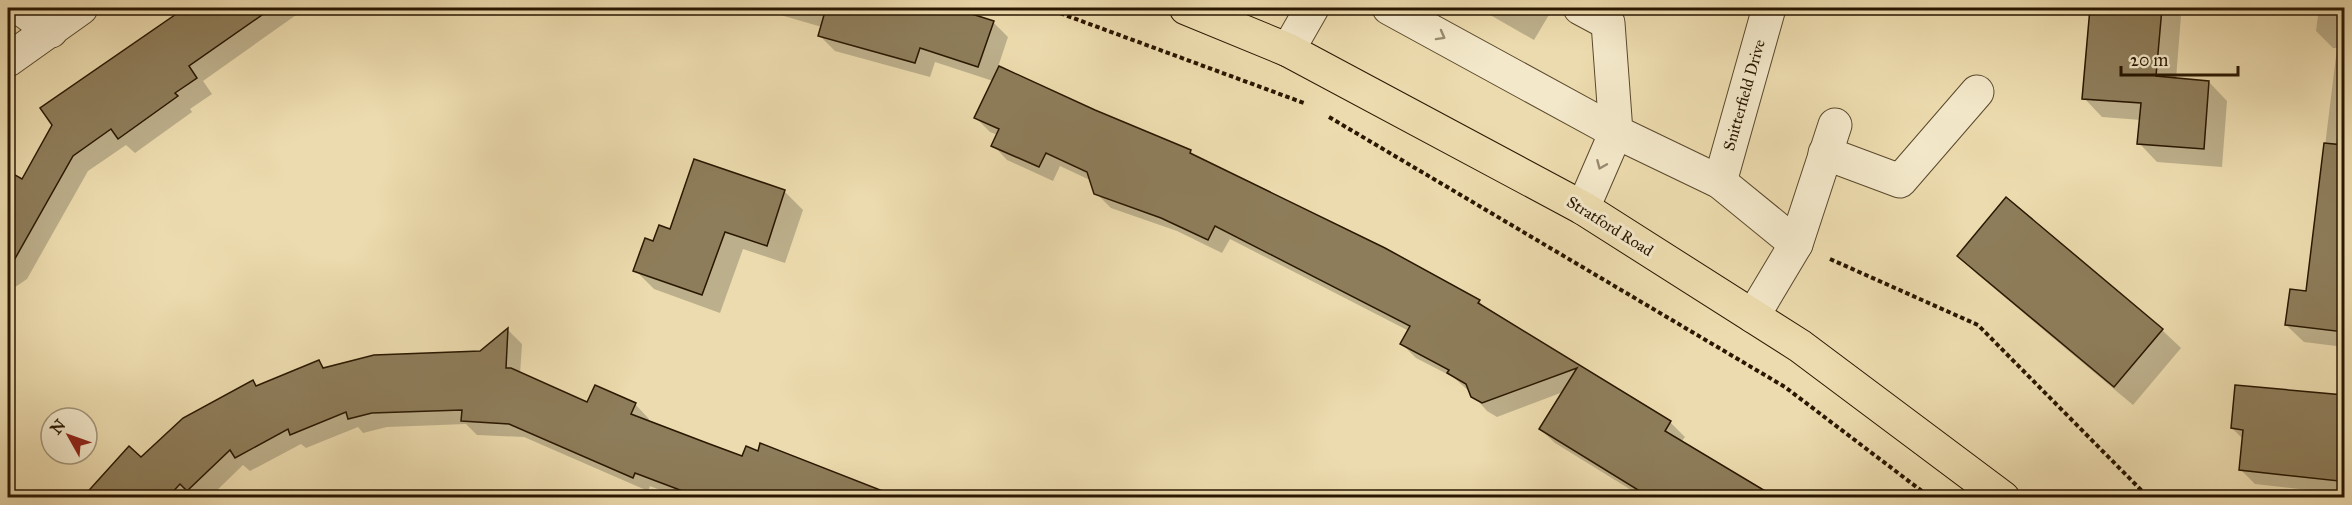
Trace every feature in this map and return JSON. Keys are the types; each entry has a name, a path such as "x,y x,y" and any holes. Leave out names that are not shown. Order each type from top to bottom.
{"highway":[{"name":"Stratford Road","path":"1186,8 1288,50 1583,208 1800,346 2003,498"}],"street":[{"path":"16,8 24,11 51,31"},
{"path":"8,60 81,8"},
{"path":"1288,50 1312,8"},
{"path":"1389,8 1616,132 1720,182 1796,244"},
{"path":"1580,8 1608,23 1616,132 1583,208"},
{"name":"Snitterfield Drive","path":"1720,182 1768,8"},
{"path":"1753,316 1796,244 1830,139 1900,181 1977,92"}],"path":[{"path":"1046,8 1309,106"},
{"path":"1320,111 1785,387 1931,498"},
{"path":"1796,244 1978,325 2149,498"}],"building":[{"path":"185,8 272,8 189,66 197,78 175,93 178,96 118,139 111,129 73,156 8,271 8,171 22,179 52,125 40,108"},
{"path":"826,8 953,8 994,21 978,67 920,48 915,63 818,36"},
{"path":"2090,8 2162,8 2156,76 2209,81 2204,149 2137,144 2141,103 2082,99"},
{"path":"999,66 1095,110 1191,150 1190,153 1385,248 1480,300 1478,303 1671,421 1665,431 1777,498 1651,498 1539,429 1577,368 1482,403 1471,397 1466,384 1447,373 1449,370 1400,344 1410,326 1215,226 1208,240 1161,218 1094,194 1087,172 1046,153 1039,167 991,146 999,129 974,118"},
{"path":"2324,143 2344,145 2344,332 2285,325 2290,289 2306,291"},
{"path":"694,159 785,190 767,246 725,232 702,295 633,271 645,238 653,241 659,225 670,229"},
{"path":"2006,197 2163,329 2114,387 1957,256"},
{"path":"508,328 506,368 511,368 587,402 595,385 636,403 631,414 707,443 742,456 746,446 758,451 760,443 893,495 893,498 701,498 635,473 633,478 509,424 461,421 462,410 372,413 348,419 346,412 290,435 288,429 235,458 230,450 187,491 180,484 167,498 82,498 129,446 141,457 183,418 253,380 256,386 319,360 323,368 374,355 480,351"},
{"path":"2235,385 2344,395 2344,457 2342,457 2339,481 2239,470 2243,430 2231,428"}]}
